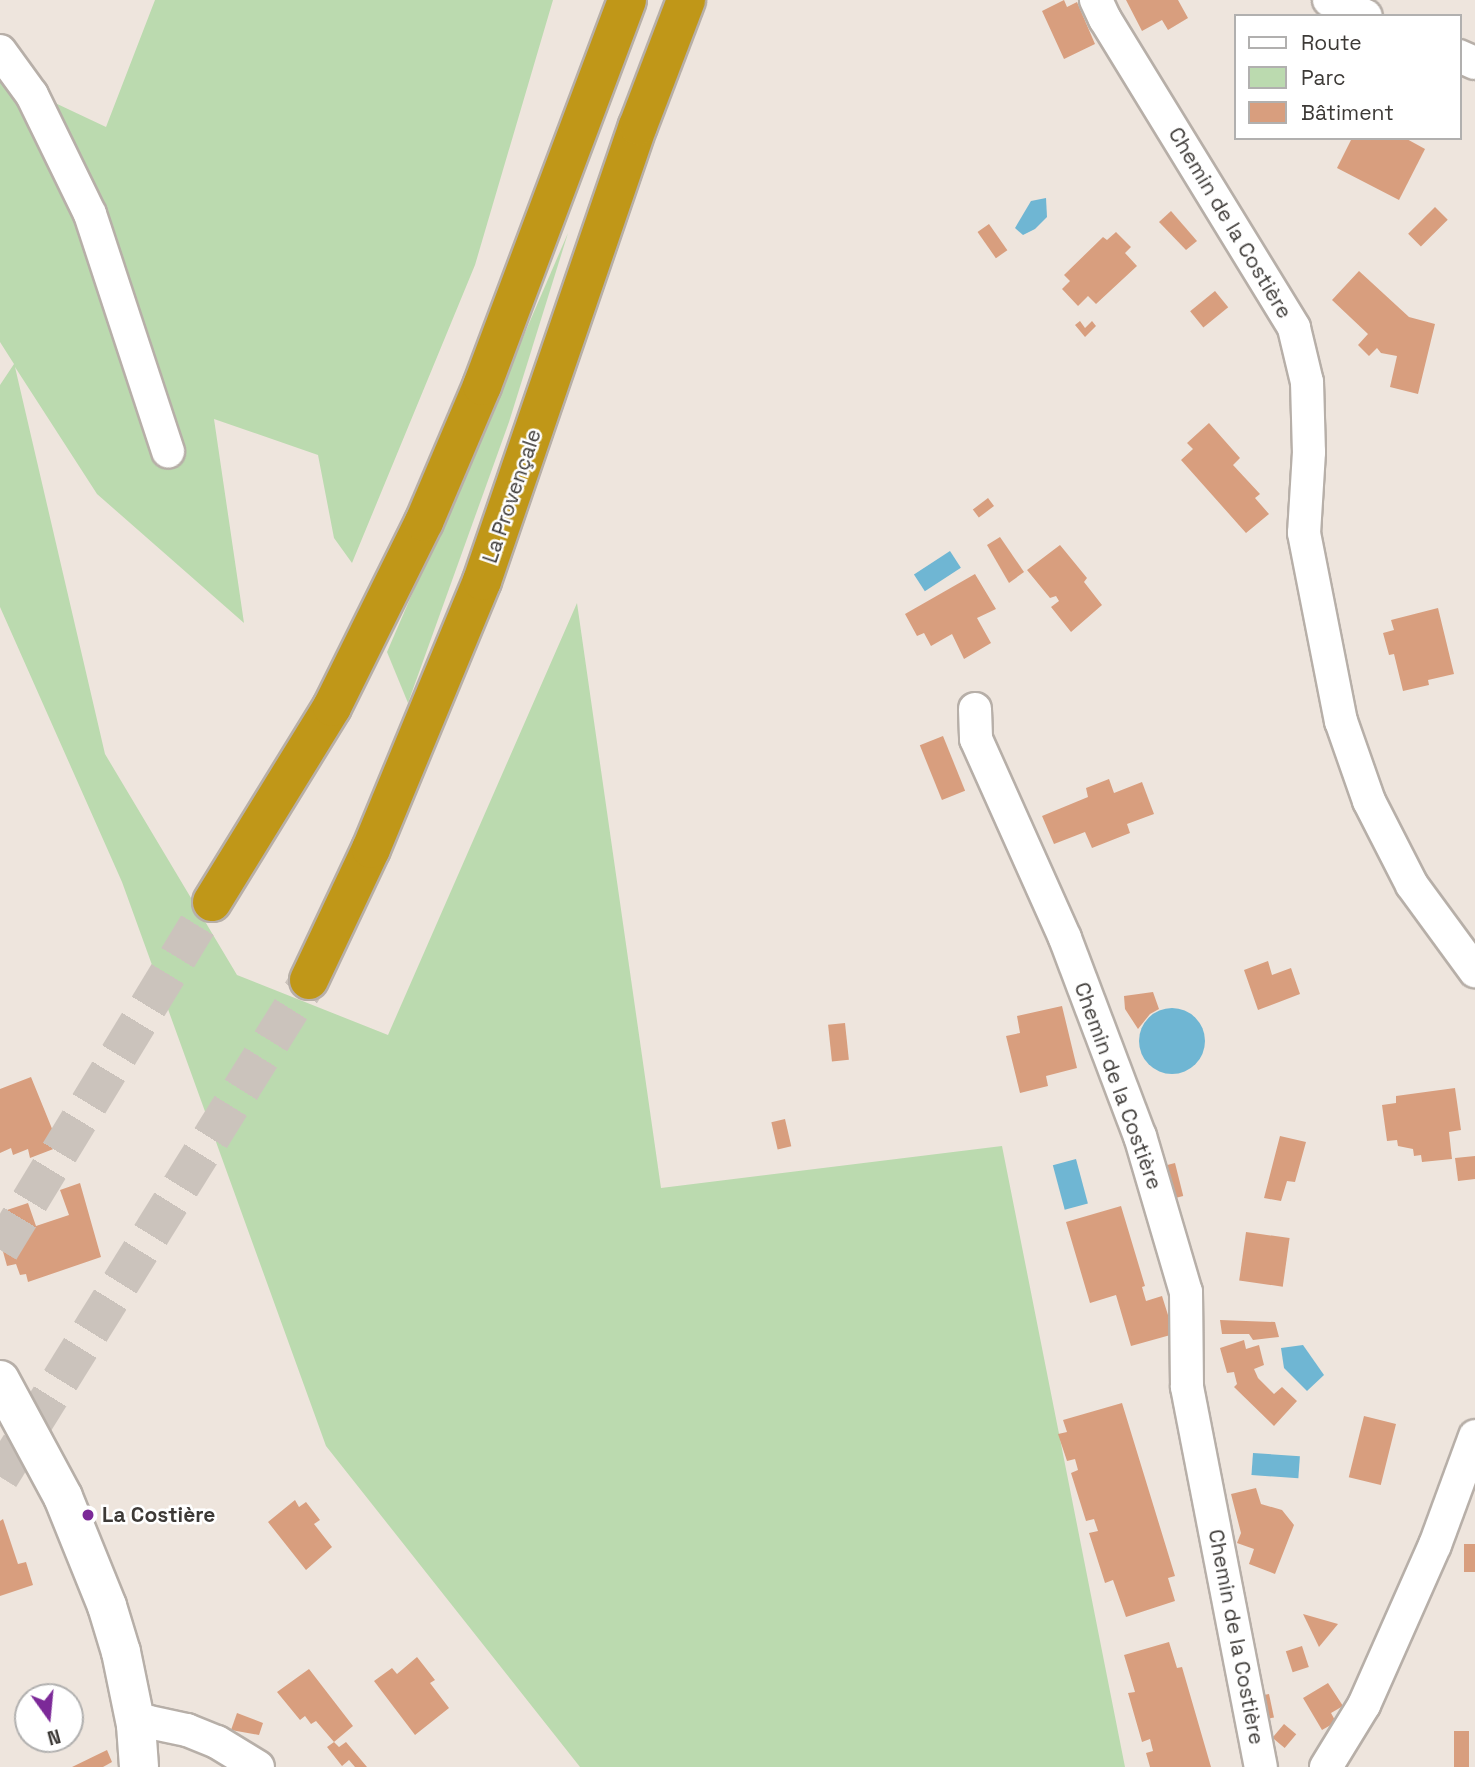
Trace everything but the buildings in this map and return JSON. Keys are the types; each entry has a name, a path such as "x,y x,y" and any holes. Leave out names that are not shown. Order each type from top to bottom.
{"highway":[{"path":"212,902 332,707 424,522 481,386 627,0"},
{"name":"La Provençale","path":"309,980 378,832 482,581 638,126 686,0"}],"street":[{"name":"Chemin de la Costière","path":"1096,0 1105,19 1294,328 1307,382 1309,452 1304,533 1341,721 1369,801 1412,885 1475,971"},
{"path":"1329,0 1361,14"},
{"path":"0,51 32,95 90,214 167,451"},
{"name":"Chemin de la Costière","path":"975,709 976,739 1065,938 1140,1136 1186,1292 1188,1387 1261,1767"},
{"path":"0,1380 63,1497 83,1542 121,1652 136,1725 139,1767"},
{"path":"1326,1767 1364,1705 1436,1545 1475,1436"},
{"path":"136,1725 149,1722 187,1730 217,1742 258,1767"}],"green space":[{"path":"155,0 553,0 475,265 352,563 334,538 318,455 214,419 244,623 97,494 15,367 105,754 237,975 388,1035 577,603 661,1188 1002,1146 1125,1767 580,1767 326,1446 122,882 0,607 0,385 14,364 0,342 0,77 106,127"},
{"path":"568,233 509,422 408,703 387,652"}],"water":[{"path":"1046,198 1047,217 1035,229 1023,235 1015,228 1031,201"},
{"path":"950,551 961,568 925,591 914,574"},
{"path":"1166,1008 1178,1008 1190,1013 1200,1023 1205,1041 1203,1054 1190,1069 1178,1074 1166,1074 1154,1069 1144,1059 1139,1047 1139,1035 1144,1023 1154,1013"},
{"path":"1076,1159 1088,1203 1065,1210 1053,1165"},
{"path":"1303,1345 1324,1375 1307,1391 1284,1368 1281,1348"},
{"path":"1253,1453 1300,1456 1298,1478 1251,1475"}],"tunnel":[{"path":"0,1250 212,902"},
{"path":"0,1477 309,980"}],"place":[{"name":"La Costière","path":"88,1515"}]}
